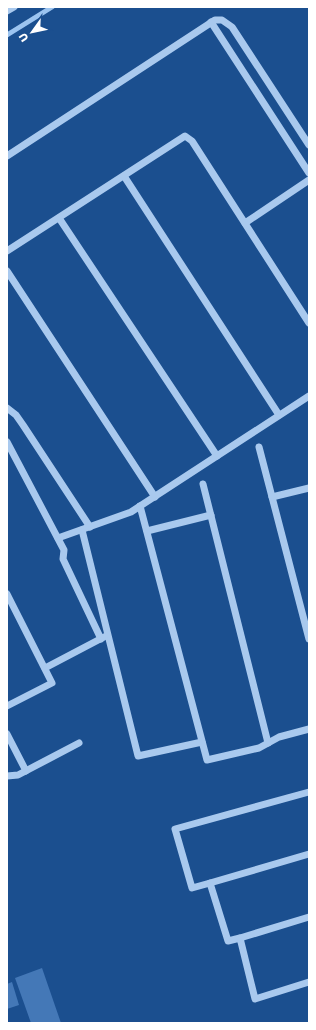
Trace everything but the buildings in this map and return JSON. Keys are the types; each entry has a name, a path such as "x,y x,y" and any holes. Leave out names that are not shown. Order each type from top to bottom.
{"street":[{"path":"7,10 14,7"},
{"path":"7,156 215,20 222,20 232,27 309,145"},
{"path":"210,22 309,173"},
{"path":"7,251 181,138 188,136 309,323"},
{"path":"124,176 279,414"},
{"path":"245,223 309,180"},
{"path":"59,218 218,456"},
{"path":"7,271 155,497"},
{"path":"58,538 131,512 218,456 279,414 309,396"},
{"path":"7,408 16,415 23,425 90,527"},
{"path":"7,442 64,550 63,559 101,639"},
{"path":"258,447 309,639"},
{"path":"203,484 268,743"},
{"path":"272,497 309,488"},
{"path":"140,506 207,760 258,748 279,737 309,729"},
{"path":"147,532 211,515"},
{"path":"82,530 138,756 202,742"},
{"path":"7,594 52,683 7,706"},
{"path":"45,668 108,636"},
{"path":"7,734 26,771"},
{"path":"7,776 18,775 79,742"},
{"path":"309,792 175,829 192,888 309,854"},
{"path":"210,883 228,941 309,917"},
{"path":"240,938 255,999 309,982"}],"waterway":[{"path":"7,35 52,7"}]}
